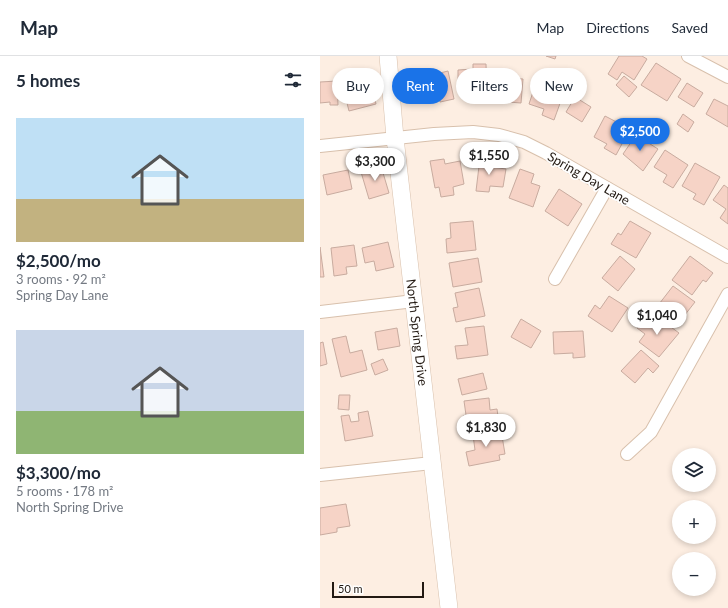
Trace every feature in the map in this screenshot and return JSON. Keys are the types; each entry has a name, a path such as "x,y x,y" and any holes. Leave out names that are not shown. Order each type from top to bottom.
{"street":[{"name":"North Spring Drive","path":"388,56 449,608"},
{"path":"688,56 728,77"},
{"name":"Spring Day Lane","path":"320,146 473,132 524,142 546,153 728,257"},
{"path":"555,279 608,188"},
{"path":"627,454 651,432 728,294"},
{"path":"320,312 414,301"},
{"path":"320,475 432,462"}],"building":[{"path":"546,56 556,56 555,59"},
{"path":"619,56 642,56 647,59 634,80 622,72 617,80 608,74"},
{"path":"656,63 681,79 667,101 641,85"},
{"path":"473,64 486,64 486,68 473,68"},
{"path":"448,71 454,99 448,100"},
{"path":"624,76 637,87 629,97 616,85"},
{"path":"332,81 332,104 338,105 330,105 330,102 320,103 320,82"},
{"path":"687,83 703,93 694,107 678,97"},
{"path":"714,99 728,106 728,127 706,114"},
{"path":"530,101 530,104 560,104 554,120 542,115 544,109 529,104"},
{"path":"347,104 376,104 349,111"},
{"path":"571,104 586,104 591,107 582,122 566,112"},
{"path":"683,114 694,122 688,132 677,124"},
{"path":"605,116 630,129 616,155 604,148 607,144 594,137"},
{"path":"636,135 658,149 643,171 623,154"},
{"path":"665,150 688,165 673,188 663,182 667,175 654,167"},
{"path":"480,158 492,159 491,167 506,169 503,187 490,186 489,192 476,191"},
{"path":"444,159 445,164 460,161 464,184 453,187 454,195 441,197 439,187 435,188 430,161"},
{"path":"695,163 720,177 704,205 693,199 696,194 682,186"},
{"path":"381,166 389,193 369,199 361,172"},
{"path":"520,169 534,174 531,183 540,186 533,207 509,198"},
{"path":"348,170 352,189 327,195 323,175"},
{"path":"724,185 728,188 728,224 720,218 726,209 713,200"},
{"path":"559,189 582,204 568,226 545,211"},
{"path":"473,221 476,250 447,253 446,239 451,238 450,223"},
{"path":"630,221 651,233 636,258 611,244 618,233 621,235"},
{"path":"388,242 394,267 376,271 374,261 365,263 362,248"},
{"path":"354,245 357,266 346,267 347,274 334,276 331,248"},
{"path":"320,247 324,277 320,277"},
{"path":"620,256 635,269 618,291 602,278"},
{"path":"690,256 713,273 706,282 703,280 692,295 672,280"},
{"path":"478,258 482,282 453,287 449,263"},
{"path":"673,286 695,302 677,325 656,308"},
{"path":"479,288 485,316 456,322 453,308 458,307 455,293"},
{"path":"609,296 628,308 612,332 588,316 595,305 600,309"},
{"path":"656,316 679,333 659,357 639,342 645,334 637,328 644,319 650,324"},
{"path":"521,319 541,331 531,348 511,337"},
{"path":"484,326 488,355 457,359 455,346 468,345 465,328"},
{"path":"397,328 400,346 378,350 375,332"},
{"path":"583,331 585,357 573,358 573,353 554,354 553,332"},
{"path":"346,336 350,353 362,350 367,370 341,377 332,339"},
{"path":"323,342 327,364 320,366 320,343"},
{"path":"641,350 659,366 653,373 648,368 635,383 621,371"},
{"path":"383,359 388,370 375,375 371,364"},
{"path":"483,373 487,389 462,395 458,379"},
{"path":"339,395 350,395 349,410 338,409"},
{"path":"489,398 490,410 497,409 499,424 464,429 463,416 466,415 464,401"},
{"path":"368,411 373,436 345,441 341,416 349,415 351,422 359,421 358,413"},
{"path":"501,430 505,454 499,455 500,460 469,466 466,452 475,450 473,435"},
{"path":"346,504 350,526 337,528 337,532 320,535 320,508"}]}
